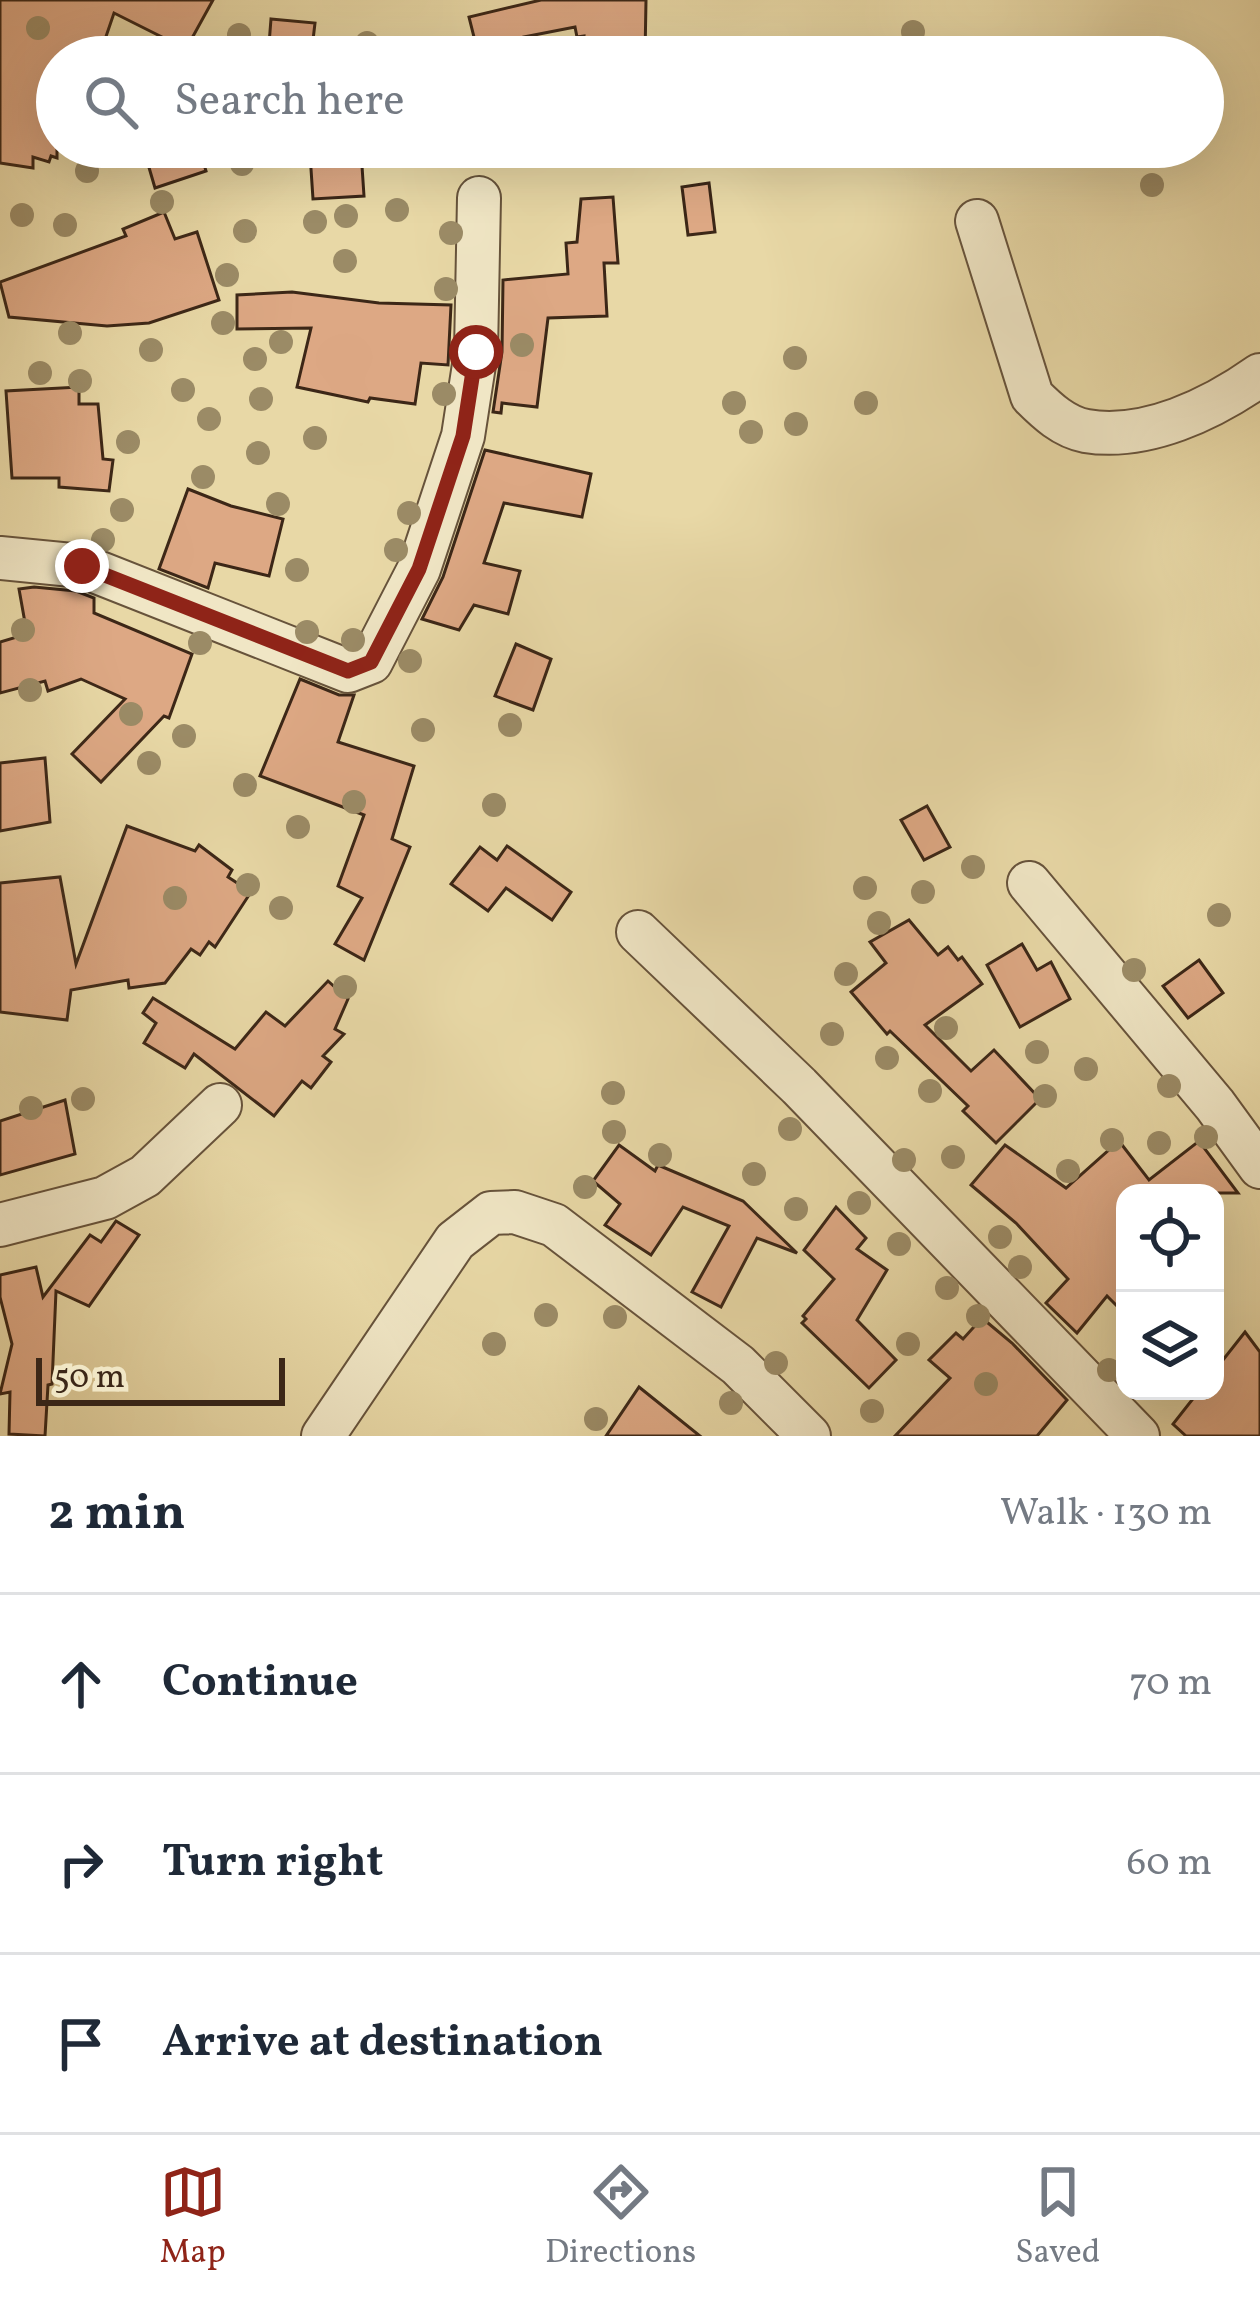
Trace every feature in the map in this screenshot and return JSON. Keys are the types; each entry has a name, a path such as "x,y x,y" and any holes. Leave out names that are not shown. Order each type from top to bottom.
{"street":[{"path":"0,558 82,566 348,671 371,662 419,569 463,436 476,352 479,198"},
{"path":"977,221 1032,396 1054,418 1085,431 1159,428 1260,375"},
{"path":"1029,883 1215,1105 1260,1167"},
{"path":"638,932 799,1086 1138,1436"},
{"path":"0,1225 105,1198 146,1177 220,1105"},
{"path":"323,1436 455,1241 491,1213 515,1212 554,1225 738,1365 809,1436"}],"building":[{"path":"0,0 213,0 193,36 160,36 114,13 106,36 36,36 36,158 33,168 0,163"},
{"path":"541,0 646,0 645,36 577,36 575,27 529,36 474,36 469,17"},
{"path":"271,19 315,23 313,36 270,36"},
{"path":"149,168 205,168 206,171 155,188"},
{"path":"311,168 362,168 364,196 313,199"},
{"path":"709,183 715,232 688,235 682,187"},
{"path":"613,197 618,263 604,263 607,316 548,318 537,407 502,403 501,413 493,412 502,352 503,280 568,274 566,243 577,242 581,199"},
{"path":"164,212 175,239 197,232 219,300 149,323 107,326 9,317 0,282 126,236 123,229"},
{"path":"292,292 379,303 451,305 448,365 421,363 415,404 370,398 368,402 297,387 311,328 237,329 237,295"},
{"path":"79,387 79,404 98,404 103,459 113,460 109,491 59,487 59,478 12,478 6,391"},
{"path":"485,450 591,474 582,517 504,503 484,563 520,571 508,614 474,605 459,630 422,619 443,577"},
{"path":"188,489 283,519 269,576 215,563 208,588 159,569"},
{"path":"19,589 76,591 94,598 94,613 192,654 169,718 164,716 101,782 72,754 125,699 81,679 48,691 45,681 0,693 0,642 27,634"},
{"path":"516,644 551,659 533,710 495,696"},
{"path":"300,679 339,695 354,695 338,742 414,766 392,839 410,847 364,960 335,944 362,898 338,886 364,815 260,776"},
{"path":"45,758 50,822 0,831 0,763"},
{"path":"927,806 950,847 924,860 901,820"},
{"path":"127,826 195,851 199,845 232,870 228,877 251,892 215,947 209,942 200,955 191,949 165,983 129,988 128,980 71,990 67,1020 0,1012 0,883 60,877 76,964"},
{"path":"507,846 571,892 552,920 506,888 488,911 451,884 480,847 497,860"},
{"path":"909,920 938,955 948,947 982,984 925,1025 971,1071 994,1050 1040,1099 996,1143 963,1111 968,1106 890,1031 887,1034 851,992 886,963 870,942"},
{"path":"1022,944 1037,970 1051,962 1070,999 1020,1027 987,965"},
{"path":"1199,960 1223,993 1188,1018 1163,986"},
{"path":"328,981 348,999 335,1029 344,1034 323,1056 331,1062 311,1088 302,1081 274,1116 194,1054 185,1068 144,1043 156,1023 143,1013 153,998 235,1049 266,1012 285,1026"},
{"path":"65,1100 75,1154 0,1175 0,1121"},
{"path":"1119,1141 1149,1180 1199,1141 1238,1193 1224,1193 1224,1184 1116,1184 1116,1305 1107,1296 1077,1333 1046,1303 1068,1279 1016,1223 971,1185 1005,1145 1066,1188"},
{"path":"619,1145 655,1171 658,1165 743,1201 797,1253 757,1238 721,1307 692,1292 729,1226 683,1207 651,1255 605,1225 620,1204 593,1181"},
{"path":"836,1207 866,1238 857,1249 887,1270 857,1320 896,1360 869,1388 802,1323 834,1279 804,1250"},
{"path":"116,1221 139,1235 89,1306 56,1291 45,1436 9,1434 10,1392 0,1394 12,1344 0,1297 0,1275 36,1267 43,1297 90,1235 101,1242"},
{"path":"982,1318 1067,1400 1037,1436 895,1436 950,1378 929,1360 956,1333 963,1339"},
{"path":"1245,1332 1260,1352 1260,1436 1186,1436 1173,1424 1192,1400 1224,1400 1224,1359"},
{"path":"639,1387 700,1436 606,1436"}],"route":[{"path":"82,566 348,671 363,668 380,649 419,569 463,436 476,352"}]}
